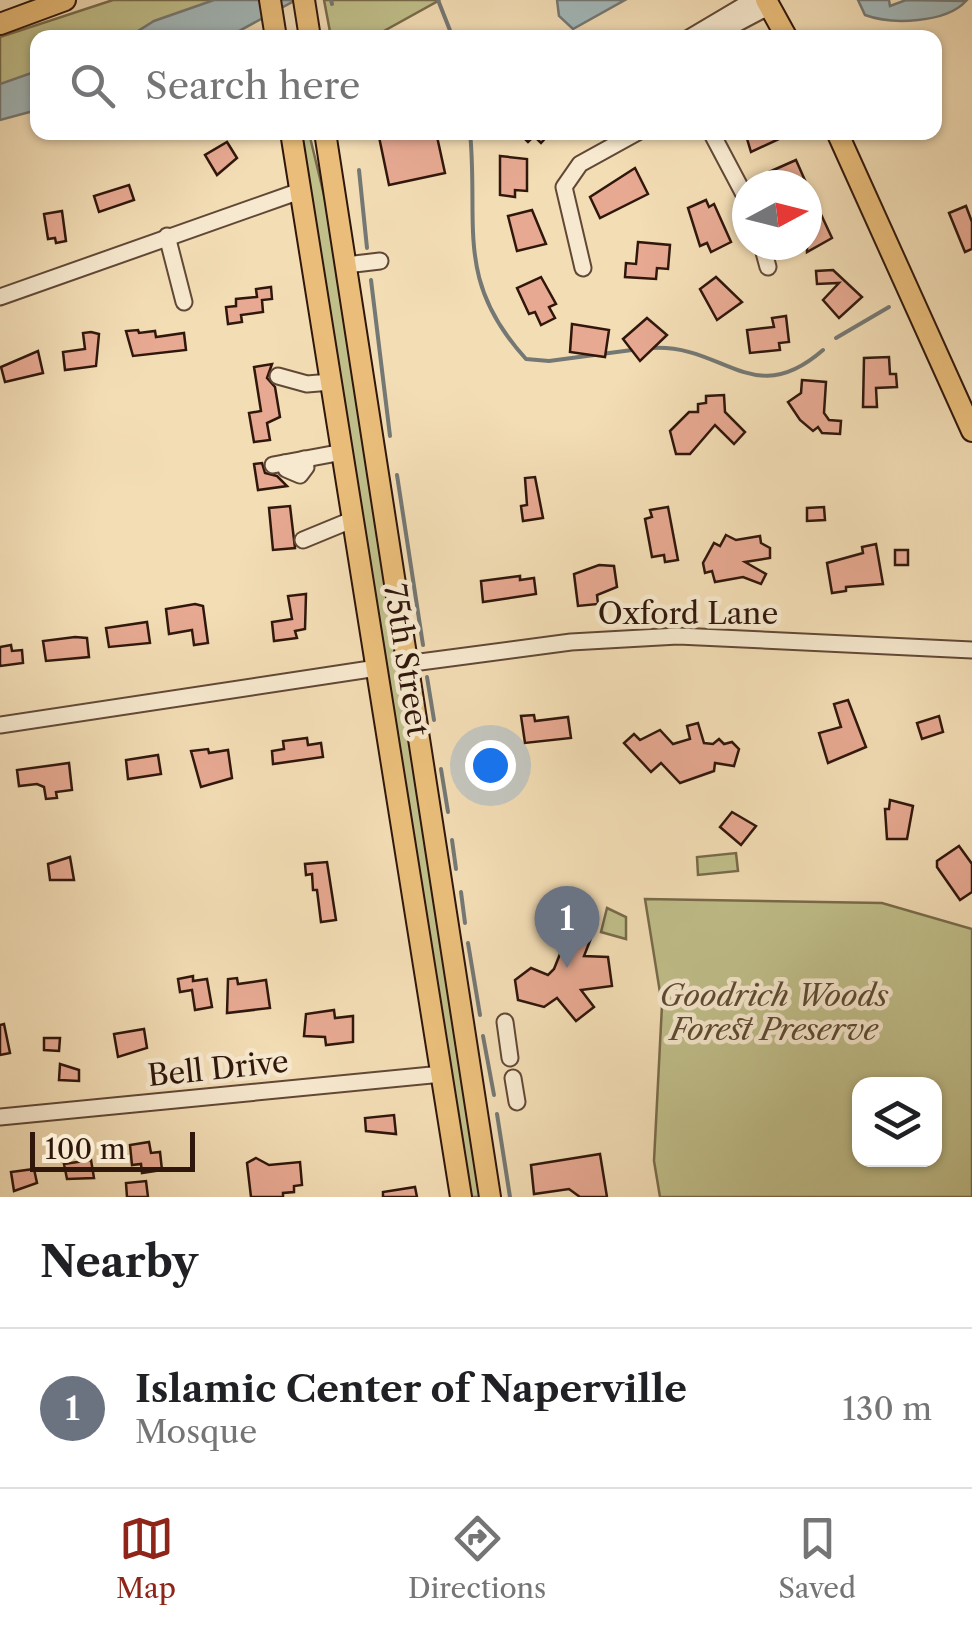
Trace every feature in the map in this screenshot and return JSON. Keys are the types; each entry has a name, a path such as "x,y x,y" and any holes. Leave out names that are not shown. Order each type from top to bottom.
{"main road":[{"path":"0,24 66,0"},
{"path":"270,0 275,30"},
{"path":"763,2 782,30"},
{"name":"75th Street","path":"292,140 461,1197"},
{"name":"75th Street","path":"326,140 490,1197"},
{"path":"840,140 972,431"}],"street":[{"path":"705,30 763,2"},
{"path":"721,30 763,2"},
{"path":"584,268 564,188 580,164 624,140"},
{"path":"715,140 732,172"},
{"path":"0,297 300,190"},
{"path":"166,236 184,302"},
{"path":"766,260 768,267"},
{"path":"346,266 380,261"},
{"path":"278,376 307,384 331,382"},
{"path":"279,464 300,475 306,467 304,459 342,452"},
{"path":"303,540 354,519"},
{"name":"Oxford Lane","path":"405,664 571,642 678,636 972,650"},
{"path":"0,724 377,668"},
{"path":"505,1022 510,1058"},
{"name":"Bell Drive","path":"0,1117 442,1074"},
{"path":"514,1078 517,1102"}],"green space":[{"path":"113,0 259,0 199,30 30,30 30,89 0,100 0,37"},
{"path":"324,0 440,0 386,30 330,30"},
{"path":"302,140 311,140 330,220 484,1197 468,1197"},
{"path":"736,853 738,871 698,875 697,857"},
{"name":"Goodrich Woods Forest Preserve","path":"645,899 882,903 972,929 972,1197 660,1197 654,1161 662,1005"},
{"path":"607,908 626,917 626,939 601,932"}],"shaded area":[{"path":"214,0 296,0 241,30 140,30"},
{"path":"557,0 625,0 573,29 559,16"},
{"path":"858,0 889,0 890,6 906,0 966,1 946,14 904,21 865,15"},
{"path":"30,73 30,112 0,120 0,84"}],"building":[{"path":"380,140 438,140 445,173 389,185"},
{"path":"747,140 777,140 751,152"},
{"path":"227,142 237,158 217,175 205,155"},
{"path":"500,156 527,159 527,191 515,190 515,197 500,195"},
{"path":"796,160 800,170 774,170"},
{"path":"635,168 648,194 600,218 590,197"},
{"path":"129,185 134,200 99,212 94,196"},
{"path":"706,200 709,207 714,204 731,242 711,252 707,243 700,246 688,208"},
{"path":"966,206 972,222 972,249 965,252 949,213"},
{"path":"532,210 546,244 517,251 508,216"},
{"path":"62,211 66,241 56,243 55,238 48,239 44,214"},
{"path":"822,217 832,238 822,244"},
{"path":"638,242 670,245 668,269 657,268 656,279 625,277 626,263 636,264"},
{"path":"833,270 862,297 839,318 823,300 839,283 817,284 816,271"},
{"path":"541,277 556,304 549,307 555,318 541,325 535,312 529,314 517,288"},
{"path":"716,277 742,302 717,320 700,289"},
{"path":"271,287 272,299 262,300 263,312 241,315 242,322 228,324 226,307 236,306 236,299 257,297 256,289"},
{"path":"786,316 789,342 779,343 780,350 750,353 747,330 774,327 772,318"},
{"path":"647,318 667,335 640,361 623,339"},
{"path":"572,324 609,330 605,357 570,352"},
{"path":"126,331 155,331 156,337 184,333 186,350 133,356"},
{"path":"83,333 99,334 96,366 65,370 63,352 85,349"},
{"path":"38,351 43,373 5,382 1,367"},
{"path":"889,357 890,374 896,374 897,387 876,388 877,407 863,407 864,358"},
{"path":"272,364 267,378 275,387 280,417 267,423 270,440 254,442 249,413 261,411 254,367"},
{"path":"802,380 826,382 824,413 829,420 841,421 840,434 822,433 818,427 813,431 800,420 788,402 801,393"},
{"path":"724,395 725,412 745,432 734,444 715,425 690,454 676,454 670,431 689,412 698,412 698,404 706,403 706,396"},
{"path":"262,463 265,473 277,476 287,486 258,490 254,464"},
{"path":"535,477 543,518 523,521 521,506 527,505 525,478"},
{"path":"290,506 295,548 273,550 269,508"},
{"path":"668,507 678,560 665,562 664,555 652,557 645,519 652,517 650,510"},
{"path":"824,507 825,520 807,521 807,508"},
{"path":"726,535 736,540 760,536 761,543 770,548 770,558 745,562 766,574 761,584 743,577 715,582 712,571 705,573 703,563 714,543 720,546"},
{"path":"876,544 883,584 846,587 846,591 832,593 827,563 863,553 862,547"},
{"path":"895,550 908,550 908,565 895,565"},
{"path":"599,565 614,566 617,587 597,595 598,604 578,606 574,574"},
{"path":"520,576 520,580 534,578 536,594 483,602 481,581"},
{"path":"306,594 305,629 295,631 297,638 274,641 272,622 292,619 288,596"},
{"path":"203,606 208,643 194,645 192,630 169,634 166,609"},
{"path":"147,622 150,643 109,647 106,628"},
{"path":"87,638 89,657 46,661 43,641"},
{"path":"11,645 12,651 22,650 23,663 0,666 0,647"},
{"path":"848,700 866,747 828,763 819,733 841,727 834,704"},
{"path":"534,715 535,721 568,717 571,738 525,743 521,716"},
{"path":"939,716 943,732 922,739 917,723"},
{"path":"698,723 704,743 713,744 719,739 724,744 732,742 739,749 734,766 715,763 714,771 680,783 661,763 651,772 624,743 634,734 640,740 660,730 673,744 690,739 687,726"},
{"path":"307,738 308,745 321,743 323,757 273,764 272,751 284,749 283,741"},
{"path":"208,749 209,753 228,750 232,778 201,787 191,751"},
{"path":"158,755 161,774 128,779 126,760"},
{"path":"69,763 72,790 56,792 57,798 46,799 44,787 37,784 19,786 17,770"},
{"path":"890,800 913,806 907,839 887,839 885,809 889,809"},
{"path":"732,812 756,826 741,845 720,827"},
{"path":"959,846 972,864 972,892 960,900 937,867 937,861"},
{"path":"70,857 74,880 50,880 48,864"},
{"path":"327,862 336,920 321,922 317,890 313,890 312,874 306,875 305,864"},
{"path":"576,914 597,923 584,956 608,957 612,986 581,990 594,1007 576,1021 557,998 544,1007 518,1000 515,980 531,968 548,975 554,969"},
{"path":"193,976 193,981 207,979 212,1007 195,1010 192,990 180,992 178,979"},
{"path":"237,978 238,984 266,980 270,1008 227,1013 228,979"},
{"path":"334,1010 335,1018 353,1016 353,1042 326,1045 325,1037 304,1036 306,1014"},
{"path":"4,1024 10,1053 0,1055 0,1025"},
{"path":"144,1029 147,1048 118,1057 114,1034"},
{"path":"44,1038 60,1038 59,1051 44,1050"},
{"path":"60,1064 79,1070 79,1081 59,1080"},
{"path":"394,1115 396,1134 366,1131 365,1118"},
{"path":"149,1142 151,1153 160,1152 162,1170 142,1173 141,1164 132,1165 130,1145"},
{"path":"600,1154 607,1197 580,1197 569,1189 534,1194 531,1165"},
{"path":"256,1158 269,1165 300,1162 302,1185 294,1186 294,1192 283,1193 283,1197 251,1197 247,1163"},
{"path":"91,1160 94,1178 67,1179 64,1164"},
{"path":"34,1169 37,1183 14,1191 11,1172"},
{"path":"146,1181 148,1197 127,1197 126,1183"},
{"path":"415,1187 417,1197 383,1197 383,1192"}],"waterway":[{"path":"331,0 332,4"},
{"path":"438,0 450,30"},
{"path":"470,140 474,251 488,303 503,330 526,359 549,361 632,350"},
{"path":"359,170 367,248"},
{"path":"371,280 390,436"},
{"path":"836,338 889,307"},
{"path":"652,348 677,349 757,375 777,375 799,367 823,350"},
{"path":"397,475 423,645"},
{"path":"427,677 434,720"},
{"path":"441,769 448,812"},
{"path":"452,840 456,869"},
{"path":"461,892 465,923"},
{"path":"468,943 480,1015"},
{"path":"483,1036 494,1095"},
{"path":"497,1114 510,1197"}],"place":[{"name":"Islamic Center of Naperville","path":"567,968"}]}
